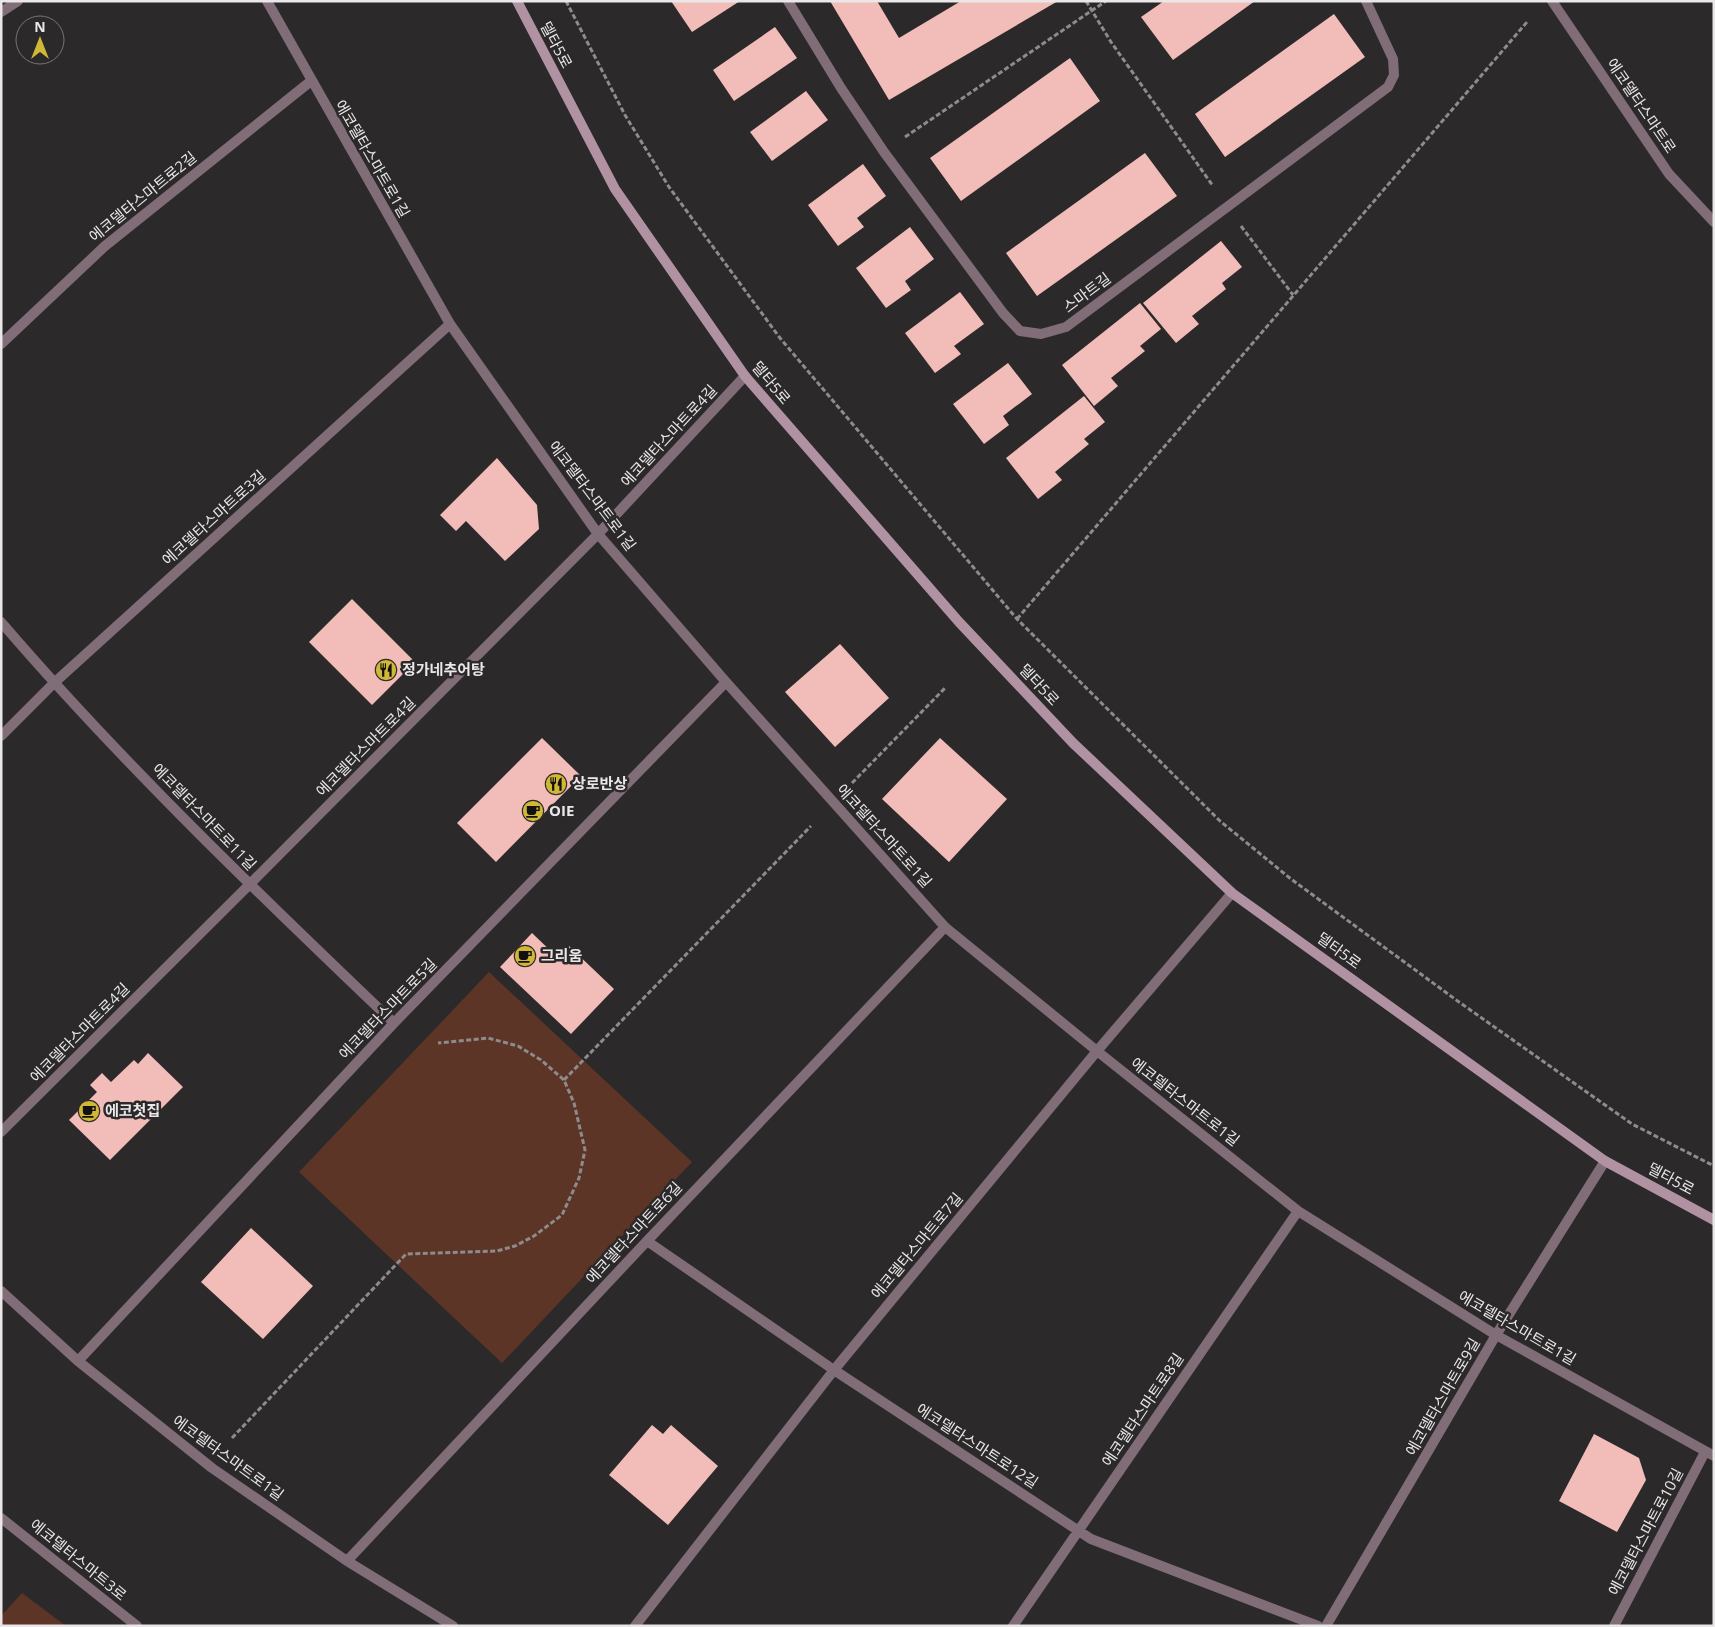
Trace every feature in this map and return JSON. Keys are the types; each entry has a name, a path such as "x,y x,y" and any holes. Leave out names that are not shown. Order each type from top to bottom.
{"street":[{"path":"1,12 18,1"},
{"name":"에코델타스마트로1길","path":"267,1 450,324 598,534 726,682 945,927 1298,1211 1496,1335 1709,1454"},
{"name":"델타5로","path":"517,1 615,189 745,376 985,650 1073,743 1232,893 1605,1161 1714,1220"},
{"name":"스마트길","path":"788,1 884,152 1002,313 1020,331 1041,334 1066,327 1388,87 1394,75 1393,59 1366,1"},
{"name":"에코델타스마트로","path":"1552,1 1669,174 1714,222"},
{"name":"에코델타스마트로2길","path":"1,344 105,246 311,81"},
{"name":"에코델타스마트로3길","path":"1,736 54,683 450,324"},
{"name":"에코델타스마트로4길","path":"1,1132 598,534 745,376"},
{"name":"에코델타스마트로11길","path":"1,622 54,683 249,885 394,1023"},
{"name":"에코델타스마트로5길","path":"78,1361 394,1023 726,682"},
{"name":"에코델타스마트로7길","path":"635,1626 834,1370 1097,1051 1232,893"},
{"name":"에코델타스마트로6길","path":"347,1561 945,927"},
{"name":"에코델타스마트로9길","path":"1326,1626 1496,1335 1605,1161"},
{"name":"에코델타스마트로8길","path":"1013,1626 1298,1211"},
{"name":"에코델타스마트로12길","path":"647,1241 834,1370 1091,1539 1318,1626"},
{"name":"에코델타스마트로1길","path":"1,1291 78,1361 212,1468 347,1561 453,1626"},
{"name":"에코델타스마트로10길","path":"1614,1626 1709,1454"},
{"name":"에코델타스마트3로","path":"1,1518 137,1626"}],"path":[{"path":"566,1 625,115 669,187 780,338 1017,619 1220,821 1291,879 1459,1002 1632,1124 1714,1166"},
{"path":"1086,1 1110,42 1293,295"},
{"path":"884,152 1106,1"},
{"path":"1017,619 1527,22"},
{"path":"852,783 946,687"},
{"path":"564,1080 810,826"},
{"path":"232,1438 406,1254 497,1251 515,1246 534,1236 562,1215 579,1178 585,1150 574,1103 564,1080 541,1060 518,1046 488,1038 438,1043"}],"shaded area":[{"path":"489,972 692,1162 502,1363 299,1172"},
{"path":"22,1593 66,1626 1,1626 1,1616"}],"building":[{"path":"671,1 740,1 692,32"},
{"path":"830,1 877,1 899,38 961,1 1058,1 889,100"},
{"path":"1164,1 1255,1 1173,60 1141,17"},
{"path":"1334,14 1365,57 1225,157 1195,114"},
{"path":"775,27 797,58 734,101 713,70"},
{"path":"1070,58 1100,101 961,201 930,158"},
{"path":"806,91 828,120 772,161 750,132"},
{"path":"1145,153 1177,196 1037,296 1006,253"},
{"path":"863,164 886,196 857,218 864,227 838,246 808,205"},
{"path":"910,227 934,259 905,281 911,290 886,308 856,268"},
{"path":"1221,241 1242,267 1222,283 1226,289 1192,316 1199,324 1176,343 1143,303"},
{"path":"960,292 984,324 954,346 961,354 935,373 905,333"},
{"path":"1140,303 1161,329 1140,346 1145,351 1111,378 1118,386 1094,406 1062,365"},
{"path":"1008,363 1032,394 1003,416 1009,425 984,444 953,404"},
{"path":"1084,396 1105,422 1084,439 1089,444 1055,472 1062,480 1038,499 1006,458"},
{"path":"497,458 537,505 539,529 505,561 466,521 456,531 440,515"},
{"path":"352,599 415,662 372,705 309,642"},
{"path":"840,644 889,698 835,747 785,692"},
{"path":"542,738 581,776 496,862 457,823"},
{"path":"940,738 1007,799 949,862 882,799"},
{"path":"532,933 558,958 569,946 614,989 571,1034 500,967"},
{"path":"148,1053 183,1087 110,1160 69,1120 97,1092 90,1085 102,1073 111,1082 134,1060 138,1064"},
{"path":"251,1228 313,1286 263,1339 201,1282"},
{"path":"652,1425 663,1434 671,1425 718,1466 668,1525 609,1475"},
{"path":"1594,1434 1639,1458 1646,1480 1617,1532 1559,1501"}],"place":[{"name":"정가네추어탕","path":"386,670"},
{"name":"상로반상","path":"556,784"},
{"name":"OIE","path":"533,811"},
{"name":"그리움","path":"525,956"},
{"name":"에코첫집","path":"89,1111"}]}
